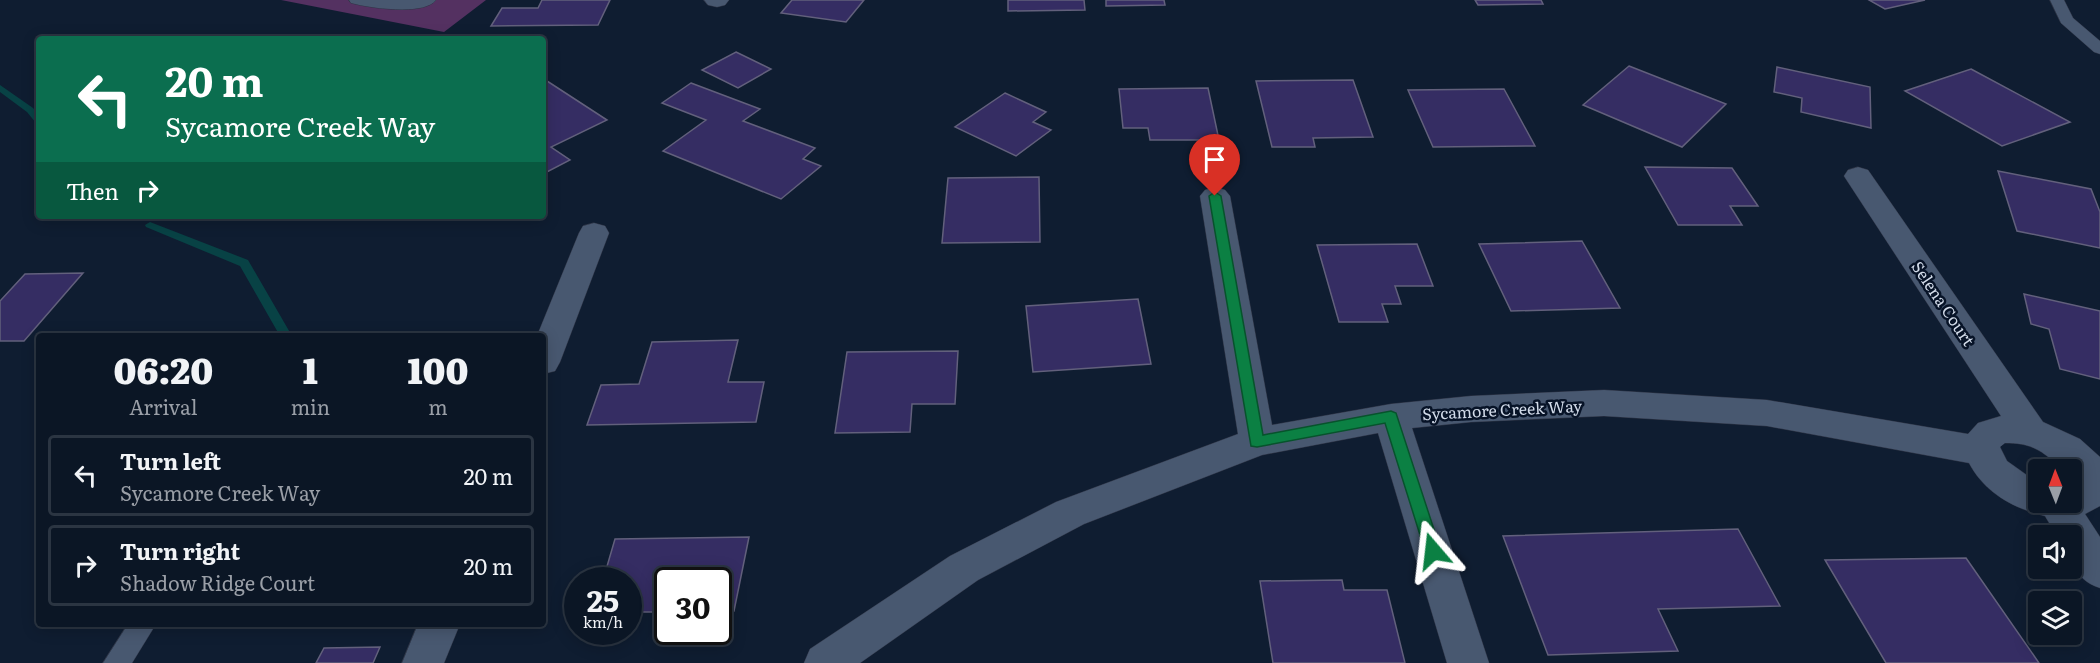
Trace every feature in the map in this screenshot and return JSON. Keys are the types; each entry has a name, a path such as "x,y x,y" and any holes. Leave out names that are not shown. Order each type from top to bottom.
{"street":[{"name":"Selena Court","path":"1858,176 2030,431"},
{"path":"1215,196 1257,442"},
{"path":"546,354 594,233"},
{"name":"Sycamore Creek Way","path":"825,663 964,568 1070,513 1257,442 1391,417 1471,409 1604,403 1767,413 1982,450"},
{"path":"1391,417 1468,663"},
{"path":"2028,494 2015,489 1995,473 1986,462 1981,443 1986,435 1997,429 2030,431 2058,443 2078,457 2097,483 2094,494 2082,502"},
{"path":"2056,513 2100,570"},
{"path":"423,663 438,627"}],"lane":[{"path":"356,0 377,5 429,0"},
{"path":"2057,0 2066,20 2100,49"},
{"path":"117,663 141,627"}],"shaded area":[{"path":"281,0 486,0 444,32"}],"building":[{"path":"542,0 610,0 598,25 491,26 502,8 538,8"},
{"path":"792,0 864,0 846,22 781,13"},
{"path":"1008,0 1084,0 1085,10 1008,11"},
{"path":"1106,0 1164,0 1165,5 1106,6"},
{"path":"1475,0 1541,0 1543,4 1478,5"},
{"path":"1869,0 1925,0 1885,9"},
{"path":"736,52 771,69 738,88 702,70"},
{"path":"1629,66 1726,104 1682,147 1583,105"},
{"path":"1777,67 1870,87 1871,128 1801,112 1802,98 1774,92"},
{"path":"1971,69 2070,122 2002,146 1905,91"},
{"path":"1353,80 1373,137 1313,138 1315,147 1272,147 1256,81"},
{"path":"546,82 607,120 551,147 570,160 546,172"},
{"path":"691,83 760,109 743,121 815,148 803,159 821,166 781,199 663,151 706,120 662,103"},
{"path":"1208,88 1219,140 1150,140 1148,128 1123,128 1119,89"},
{"path":"1504,89 1535,146 1433,147 1408,90"},
{"path":"1005,93 1046,112 1033,122 1051,130 1016,156 955,127"},
{"path":"1645,167 1732,168 1758,206 1730,206 1742,225 1678,225"},
{"path":"1998,171 2091,189 2100,212 2100,248 2017,231"},
{"path":"1039,177 1040,242 942,243 948,178"},
{"path":"1582,241 1620,308 1511,311 1479,244"},
{"path":"1417,244 1433,286 1395,286 1401,304 1382,304 1388,322 1339,322 1317,245"},
{"path":"83,273 24,341 0,341 0,301 25,274"},
{"path":"2024,294 2100,311 2100,379 2060,369 2049,329 2031,324"},
{"path":"1138,299 1151,364 1033,372 1026,306"},
{"path":"738,340 728,382 764,382 756,422 587,425 601,385 639,384 652,342"},
{"path":"958,351 955,404 912,404 910,432 835,433 847,352"},
{"path":"1738,529 1780,606 1658,609 1678,651 1548,655 1503,536"},
{"path":"749,537 734,611 732,611 732,567 654,567 654,612 642,612 642,567 607,567 615,539"},
{"path":"1966,558 2039,663 1886,663 1825,560"},
{"path":"1342,580 1344,590 1387,590 1405,663 1273,663 1260,581"},
{"path":"380,647 373,663 316,663 324,648"}],"waterway":[{"path":"0,88 30,110 36,117"},
{"path":"150,225 244,263 284,333"}],"route":[{"path":"1215,196 1257,442 1391,417 1433,551"}]}
